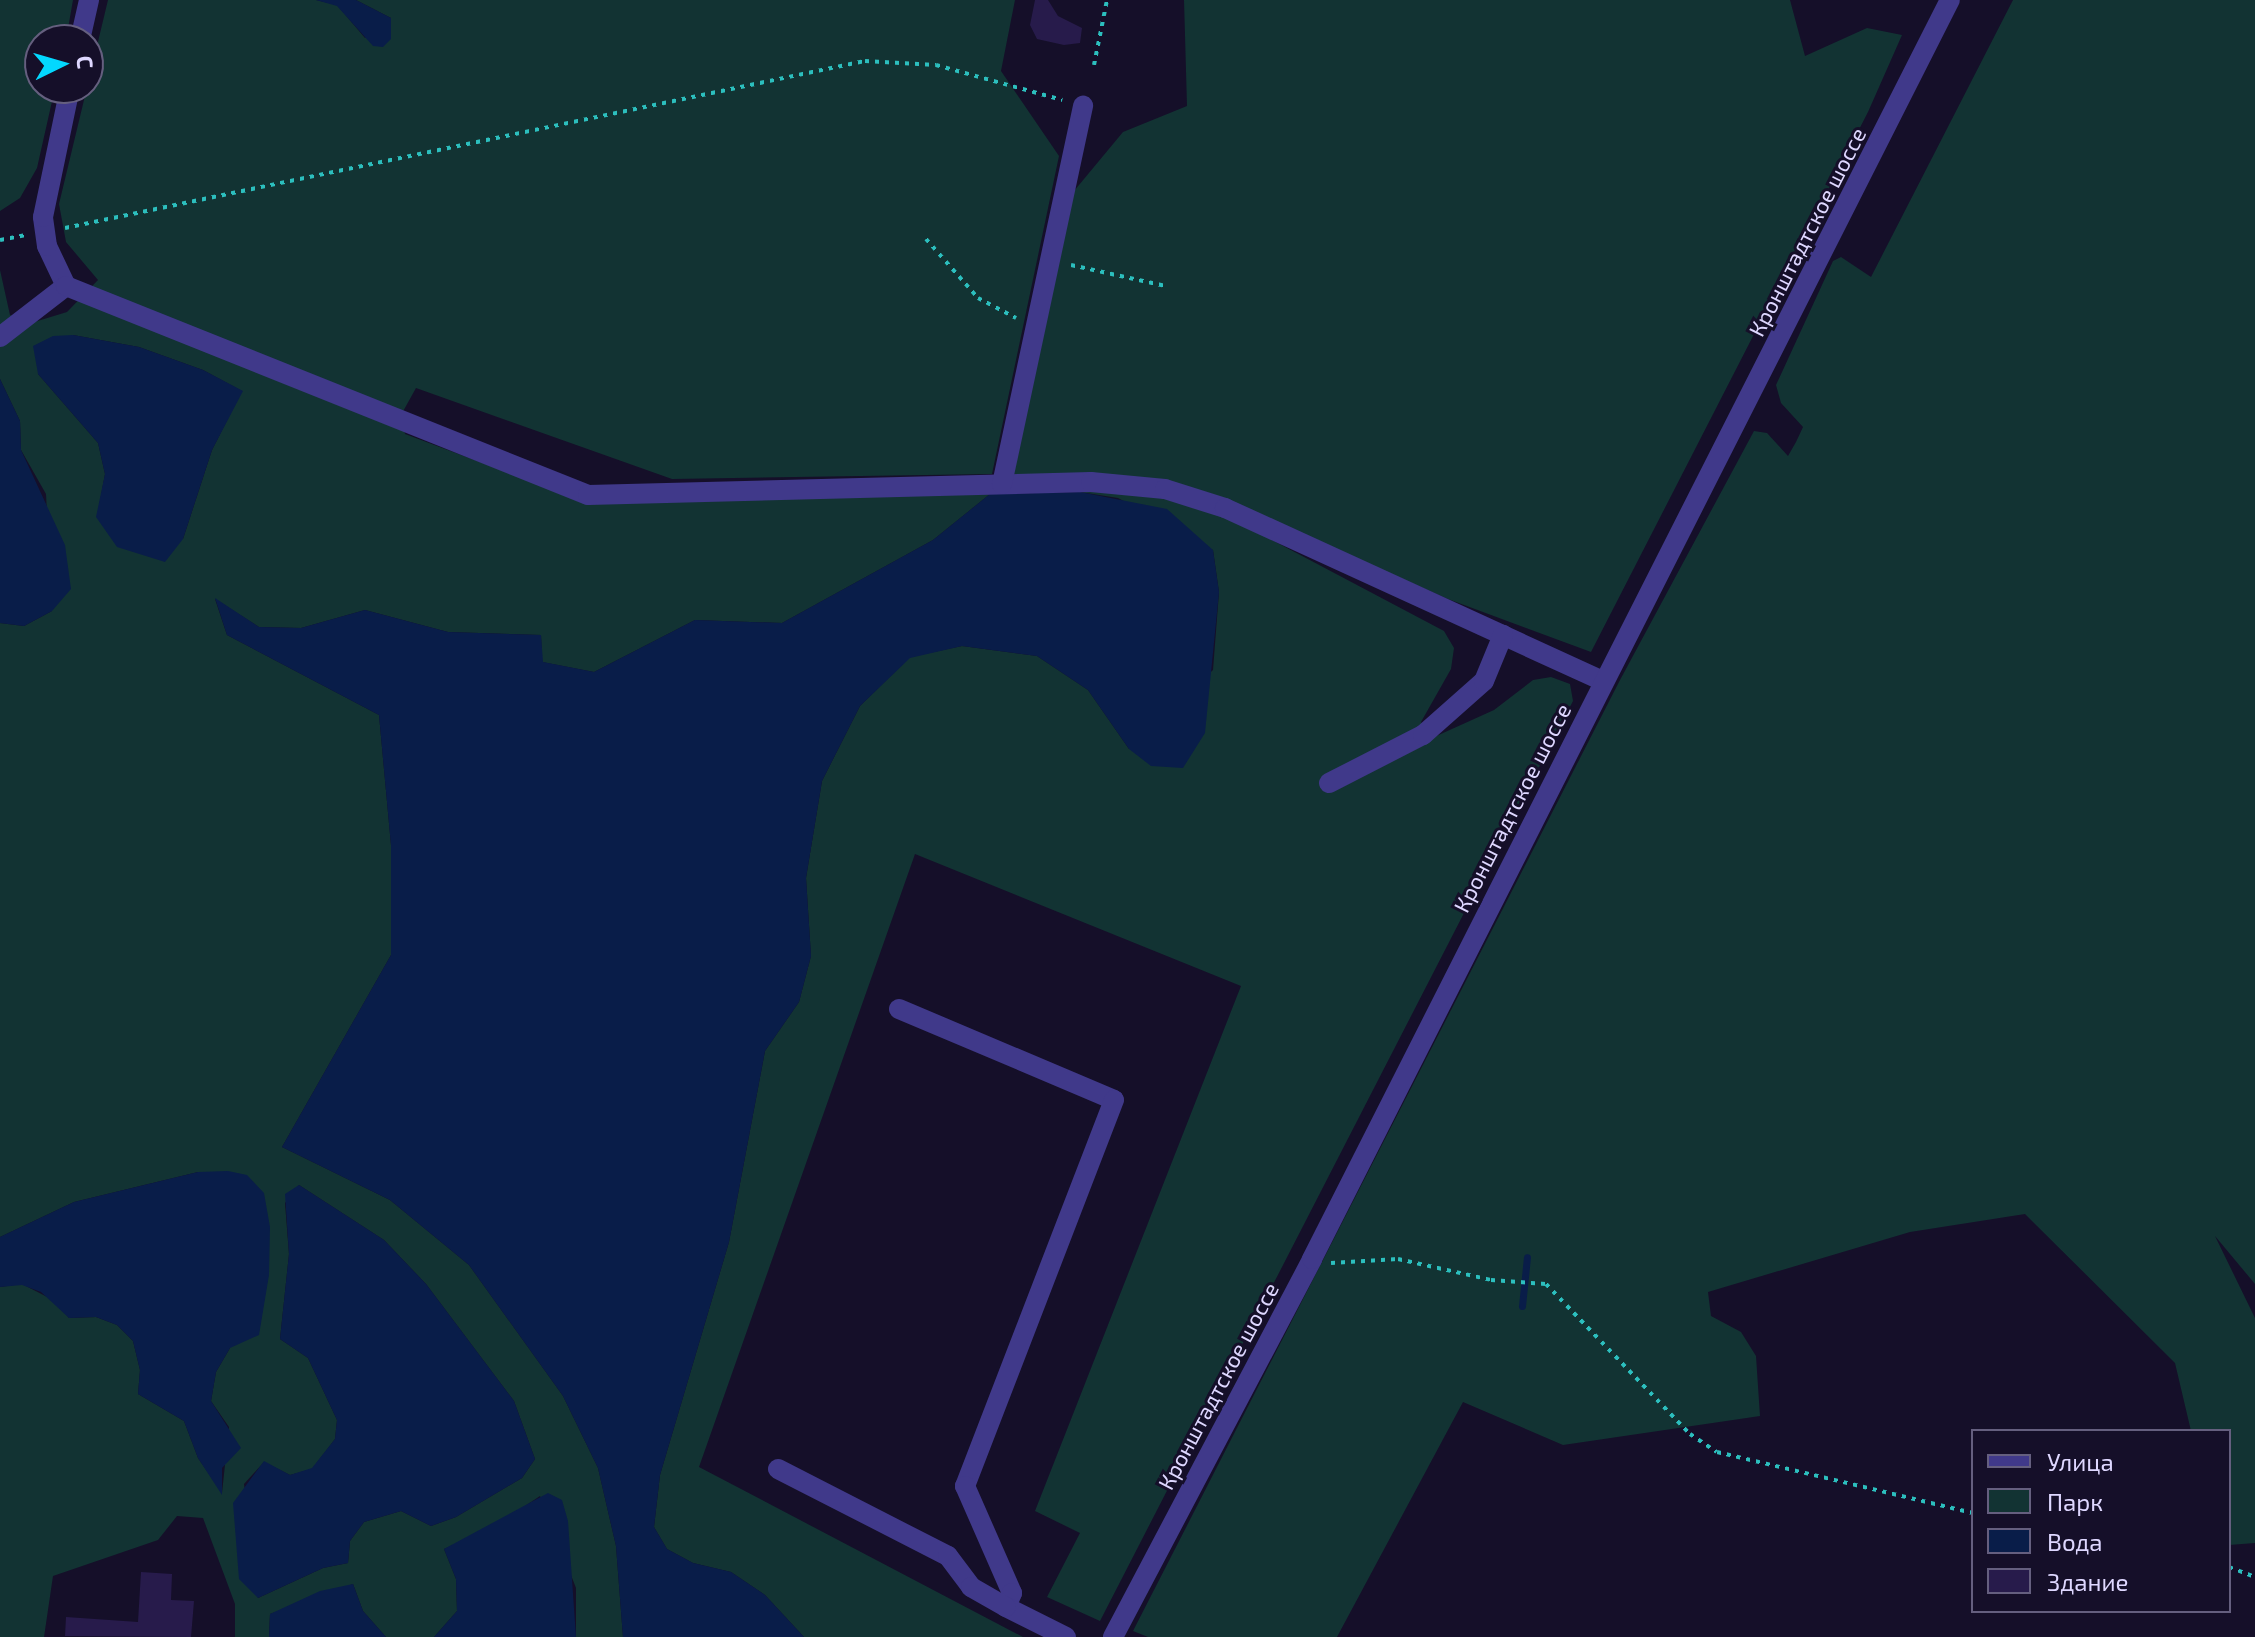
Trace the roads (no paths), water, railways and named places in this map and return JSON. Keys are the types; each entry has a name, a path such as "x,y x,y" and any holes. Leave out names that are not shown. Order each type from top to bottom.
{"street":[{"path":"84,24 89,0"},
{"name":"Кронштадтское шоссе","path":"1113,1637 1319,1245 1602,681 1950,0"},
{"path":"67,104 43,217 47,246 66,286 588,495 1091,482 1165,489 1225,508 1602,681"},
{"path":"1002,484 1083,106"},
{"path":"0,337 66,286"},
{"path":"1329,783 1423,735 1484,681 1503,635"},
{"path":"899,1009 1114,1100 965,1486 1012,1593 1006,1607"},
{"path":"778,1469 948,1556 971,1587 1066,1637"}],"water":[{"path":"316,0 356,0 391,18 391,39 383,47 373,46 337,6"},
{"path":"73,335 139,347 203,370 243,391 212,450 183,539 165,562 117,547 96,517 105,474 98,443 38,374 33,346 53,336"},
{"path":"0,379 20,421 21,450 65,545 71,589 52,611 24,626 0,623"},
{"path":"1080,492 1167,509 1213,550 1219,592 1205,733 1183,768 1151,766 1129,749 1088,690 1037,656 962,646 910,658 860,706 822,781 806,878 811,956 799,1002 765,1051 729,1242 660,1475 654,1527 667,1549 693,1563 731,1572 765,1595 804,1637 623,1637 616,1546 598,1468 563,1396 469,1265 390,1200 282,1147 391,955 391,845 379,715 227,635 215,598 259,627 301,628 365,610 448,632 541,635 543,662 594,672 695,620 782,623 933,540 990,494"},
{"path":"228,1171 247,1175 264,1193 270,1227 269,1275 259,1335 230,1348 216,1372 211,1401 241,1448 222,1468 222,1495 198,1458 184,1421 138,1394 140,1370 133,1341 117,1325 96,1317 69,1318 41,1292 22,1285 0,1287 0,1237 74,1202 198,1172"},
{"path":"299,1185 384,1240 426,1284 514,1401 535,1459 522,1478 456,1517 431,1526 401,1511 364,1522 350,1541 348,1563 323,1568 258,1598 239,1579 233,1503 264,1461 290,1475 312,1468 335,1439 337,1420 308,1358 280,1339 289,1254 285,1194"},
{"path":"548,1493 562,1500 568,1521 576,1637 434,1637 457,1611 456,1579 444,1549"},
{"path":"353,1584 363,1611 386,1637 269,1637 270,1614 320,1591"}],"waterway":[{"path":"1522,1306 1527,1257"}]}
